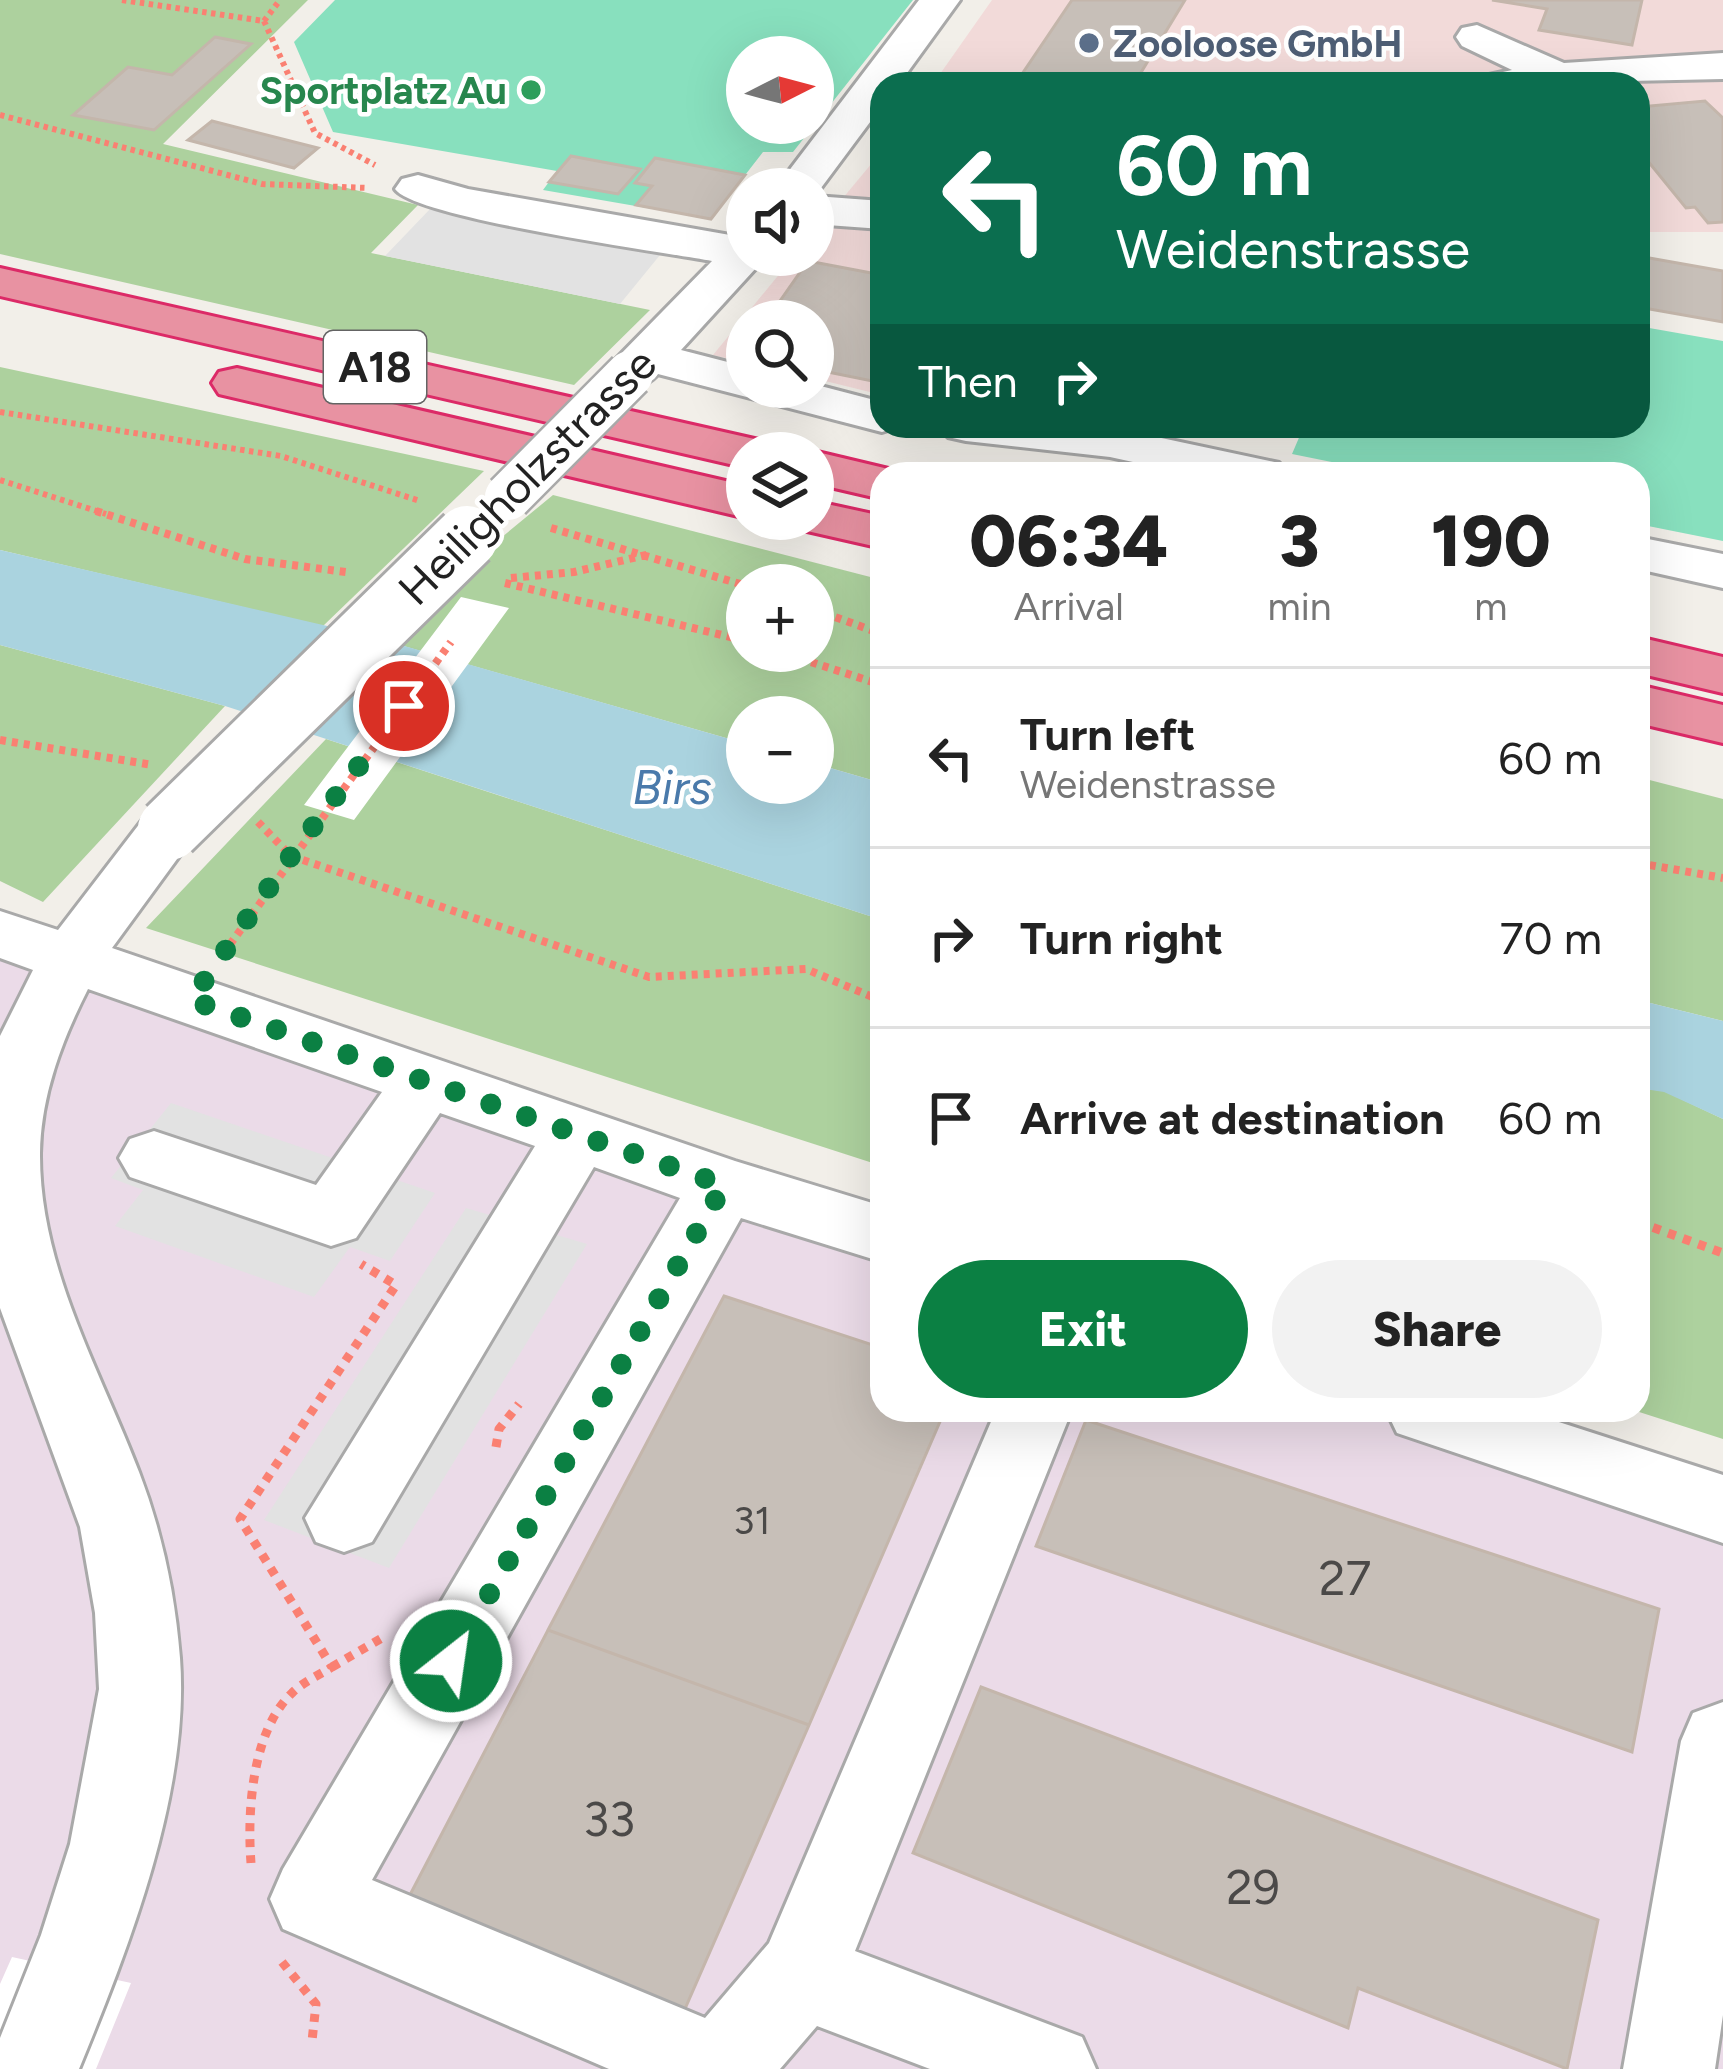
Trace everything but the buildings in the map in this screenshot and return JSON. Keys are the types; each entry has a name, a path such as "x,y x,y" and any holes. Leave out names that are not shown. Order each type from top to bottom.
{"highway":[{"name":"A18","path":"0,282 726,447"},
{"name":"A18","path":"0,327 726,497"},
{"path":"834,472 870,480"},
{"path":"834,522 870,529"},
{"path":"1650,659 1723,675"},
{"path":"1650,707 1723,724"}],"street":[{"path":"886,72 940,0"},
{"path":"1477,37 1525,72"},
{"path":"1650,72 1723,67"},
{"path":"814,168 870,93"},
{"path":"418,189 726,250"},
{"path":"834,211 870,213"},
{"name":"Heiligholzstrasse","path":"33,2069 76,1971 117,1828 140,1698 131,1580 106,1490 18,1313 14,1218 5,1152 12,1095 29,1044 72,960 118,888 169,829 502,521 726,274"},
{"path":"639,365 726,379"},
{"path":"834,405 870,414"},
{"path":"1073,438 1205,462"},
{"path":"1650,556 1723,571"},
{"path":"0,934 724,1185 870,1230"},
{"path":"154,1158 332,1218 427,1080"},
{"path":"344,1518 579,1133"},
{"path":"724,1185 314,1900 719,2069 801,1975 1029,1422"},
{"path":"1460,1422 1723,1509"},
{"path":"1669,2069 1723,1741"},
{"path":"801,1975 1050,2069"}],"path":[{"path":"122,0 264,21"},
{"path":"264,21 280,0"},
{"path":"264,21 315,133 418,189"},
{"path":"0,115 262,184 418,189"},
{"path":"0,412 280,457 502,521 651,554 726,579"},
{"path":"0,480 245,559 355,573"},
{"path":"651,554 574,572 492,580 726,636"},
{"path":"834,617 870,630"},
{"path":"191,1000 291,856 453,640"},
{"path":"834,669 870,681"},
{"path":"0,740 159,766"},
{"path":"249,813 291,856 650,976 806,969 870,996"},
{"path":"1650,865 1723,878"},
{"path":"1650,1226 1723,1253"}],"shaded area":[{"path":"992,0 1723,0 1723,232 1650,232 1650,72 941,72"},
{"path":"870,165 870,392 834,383 834,300 758,300 778,276 834,276 834,209"},
{"path":"431,208 660,255 620,304 385,256"},
{"path":"726,339 726,358 713,355"},
{"path":"0,934 870,1210 870,1422 1545,1422 1723,1478 1723,2069 0,2069"},
{"path":"171,1103 435,1193 390,1261 350,1247 314,1297 115,1226 143,1190 111,1178"},
{"path":"466,1208 587,1244 389,1568 264,1520"}],"green space":[{"path":"0,0 308,0 163,144 418,205 371,253 650,310 574,385 0,254"},
{"name":"Sportplatz Au","path":"335,0 913,0 834,100 834,36 726,36 726,144 799,144 793,152 763,152 751,168 726,168 726,200 711,219 543,190 557,171 333,132 294,42"},
{"path":"1650,328 1723,341 1723,541 1650,526 1650,462 1332,462 1292,454 1299,438 1650,438"},
{"path":"0,367 484,471 323,626 0,550"},
{"path":"553,495 820,564 726,564 726,672 834,672 834,568 870,577 870,780 834,769 834,696 726,696 726,738 393,643 485,551"},
{"path":"0,645 225,706 43,902 0,881"},
{"path":"326,739 870,916 870,1162 146,928"},
{"path":"1650,780 1723,799 1723,1021 1650,1003"},
{"path":"1650,1089 1664,1091 1723,1119 1723,1439 1650,1415"}],"water":[{"name":"Birs","path":"0,550 366,635 726,738 726,804 834,804 834,769 870,780 870,916 225,706 0,645"},
{"path":"1650,1003 1723,1021 1723,1119 1650,1090"}],"pier":[{"path":"461,597 509,608 354,820 304,805"},
{"path":"12,1957 131,1983 96,2069 0,2069 0,1984"}],"place":[{"name":"Zooloose GmbH","path":"1089,43"},
{"name":"Sportplatz Au","path":"531,90"}],"route":[{"path":"404,706 191,1000 724,1185 451,1661"}]}
